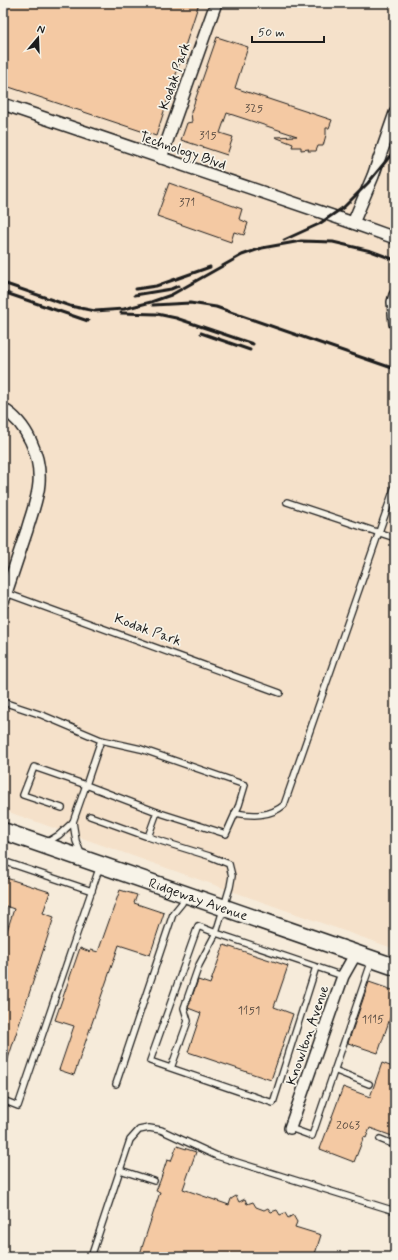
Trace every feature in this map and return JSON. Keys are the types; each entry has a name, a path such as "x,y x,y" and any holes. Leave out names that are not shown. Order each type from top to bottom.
{"main road":[{"name":"Ridgeway Avenue","path":"3,830 395,967"}],"street":[{"name":"Kodak Park","path":"161,158 216,3"},
{"name":"Technology Blvd","path":"3,104 395,238"},
{"path":"354,223 373,176 395,113"},
{"path":"395,295 393,302 395,324"},
{"path":"3,409 8,412 29,437 38,465 39,482 36,500 5,598"},
{"name":"Knowlton Avenue","path":"290,1128 343,976 356,953"}],"lane":[{"path":"235,813 260,815 272,812 284,805 395,486"},
{"path":"287,502 395,538"},
{"name":"Kodak Park","path":"5,598 280,693"},
{"path":"3,702 42,715 101,740 141,749 245,785 226,834 158,812 34,767 23,795 62,808"},
{"path":"43,844 59,835 73,822 101,740"},
{"path":"148,837 158,812"},
{"path":"90,816 229,864 232,876 216,933 199,965 184,1008 188,1021 171,1068"},
{"path":"73,822 76,841 83,858"},
{"path":"3,861 92,891"},
{"path":"3,1100 18,1106 101,864"},
{"path":"116,1084 173,914 182,903 185,894"},
{"path":"316,967 273,1104 150,1061 198,926 343,976"},
{"path":"290,1128 312,1136 372,959"},
{"path":"334,1070 369,1084"},
{"path":"90,1257 130,1140 139,1130 149,1128 161,1130 217,1156 395,1211"},
{"path":"380,1139 395,1145"},
{"path":"120,1170 154,1181"}],"shaded area":[{"path":"3,3 395,3 395,949 3,810"}],"building":[{"path":"8,3 199,3 156,136 3,85 3,20"},
{"path":"217,37 248,47 235,88 332,120 329,128 326,128 323,146 318,146 316,151 308,151 309,149 301,150 301,147 292,147 293,144 275,137 297,136 227,113 220,133 233,137 227,155 181,140 187,123 192,122 191,112"},
{"path":"169,183 242,209 239,219 248,223 244,235 234,232 231,242 157,216"},
{"path":"3,877 50,892 43,913 54,917 5,1068 3,1068 3,943 14,909 3,905"},
{"path":"120,890 137,895 134,903 164,913 150,955 119,945 74,1075 59,1070 74,1026 55,1020 80,948 90,952 91,950 98,952"},
{"path":"224,945 288,966 274,1007 293,1014 271,1080 188,1052 201,1013 188,1008 198,980 210,984"},
{"path":"369,982 395,991 395,1004 378,1053 348,1043"},
{"path":"382,1063 395,1068 395,1137 370,1128 366,1138 364,1137 354,1162 320,1149 343,1087 370,1097"},
{"path":"177,1146 196,1152 183,1189 229,1205 231,1199 236,1196 239,1202 245,1199 247,1204 253,1202 256,1207 264,1210 268,1208 271,1212 277,1210 280,1215 285,1213 288,1218 293,1215 297,1222 295,1227 321,1235 314,1257 139,1257 160,1192 156,1191 167,1160 171,1161"}],"railway":[{"path":"284,240 319,224 344,207 368,183 395,150"},
{"path":"3,283 70,306 95,311 124,309 151,302 171,295 242,255 262,248 301,241 333,242 371,251 395,260"},
{"path":"136,289 156,286 210,267"},
{"path":"135,295 171,289 178,286"},
{"path":"3,292 88,321"},
{"path":"153,305 190,303 216,307 395,369"},
{"path":"121,313 157,314 176,318 253,344"},
{"path":"201,333 250,350"}]}
